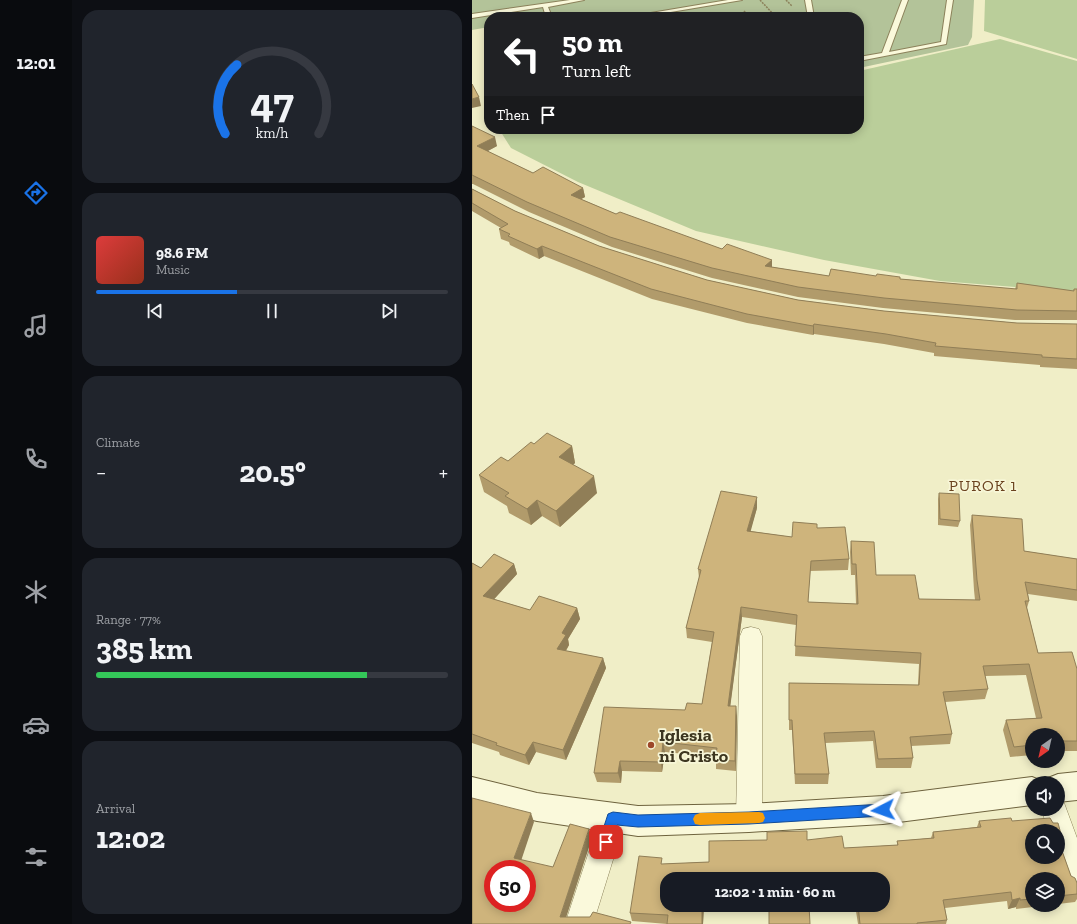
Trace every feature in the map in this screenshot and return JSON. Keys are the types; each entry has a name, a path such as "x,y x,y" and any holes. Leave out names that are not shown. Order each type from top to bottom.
{"main road":[{"path":"1065,787 1077,786"},
{"path":"472,791 537,807 638,821 749,818 883,810 1025,792"}],"street":[{"path":"749,818 751,636"},
{"path":"1056,816 1077,875"},
{"path":"579,924 613,818"}],"lane":[{"path":"501,12 581,0"},
{"path":"666,12 738,0"},
{"path":"808,0 810,12"},
{"path":"885,54 905,0"},
{"path":"864,57 944,43 950,0"},
{"path":"545,6 547,12"},
{"path":"472,16 484,14"}],"path":[{"path":"760,0 771,12"}],"green space":[{"path":"472,0 974,0 972,37 968,45 864,67 864,12 484,12 484,28 472,30"},
{"path":"985,0 1077,0 1077,59 984,31"},
{"path":"1000,39 1077,61 1077,292 940,281 824,260 696,231 578,182 511,148 502,134 864,134 864,70"}],"building":[{"path":"472,84 479,97 472,99"},
{"path":"472,126 484,132 484,134 489,134 495,137 477,146 533,173 543,167 583,188 571,195 616,214 620,212 722,249 727,244 772,260 765,266 829,276 831,269 876,276 877,274 900,277 900,279 1017,289 1017,283 1074,291 1074,289 1077,289 1077,311 1017,310 884,298 798,287 712,268 610,237 527,202 472,175"},
{"path":"472,189 515,211 599,246 707,280 798,300 884,311 1017,323 1077,324 1077,359 935,346 936,343 886,334 814,324 813,326 747,314 651,289 542,246 537,249 508,236 510,234 499,229 508,224 472,203"},
{"path":"547,433 572,446 559,457 594,476 556,511 537,500 527,509 505,496 509,493 479,475 501,457 508,461 531,442 534,444"},
{"path":"721,491 757,497 747,531 792,537 793,522 817,524 817,528 845,527 849,559 811,561 808,602 858,604 856,564 852,564 851,541 874,542 876,575 915,575 919,599 980,600 972,515 1022,519 1024,551 1077,559 1077,590 1025,582 1029,601 1025,601 1038,653 1072,652 1077,669 1077,741 1065,741 1065,728 1025,728 1025,746 1014,747 1006,720 1042,718 1029,664 983,666 988,689 943,692 952,734 910,737 913,758 878,759 874,731 824,733 829,774 795,774 792,720 789,720 789,683 919,685 921,653 795,646 797,615 741,607 728,706 736,706 735,761 715,760 717,748 663,742 661,762 620,761 618,773 594,773 604,707 685,710 687,703 702,704 714,632 686,628 701,570 698,569"},
{"path":"939,493 959,494 960,521 940,519"},
{"path":"494,554 514,564 483,596 530,610 539,596 577,608 562,633 566,635 557,649 603,658 563,750 533,742 525,755 496,745 497,743 472,734 472,563 481,568"},
{"path":"472,798 531,813 514,858 523,860 484,860 484,912 536,912 536,863 553,867 570,824 589,829 560,917 590,917 593,912 631,922 630,924 472,924"},
{"path":"1011,818 1012,821 1050,818 1053,823 1058,823 1025,824 1025,864 1065,864 1065,859 1071,876 1075,878 1077,883 1077,894 1065,895 1065,872 1025,872 1025,900 1020,900 1020,898 1012,900 1011,892 943,900 947,920 917,924 860,924 859,912 890,912 890,872 660,872 660,912 702,912 702,924 667,924 668,915 630,913 639,856 662,858 661,864 709,862 709,841 767,840 767,832 807,831 807,840 842,836 844,848 898,845 897,841 934,838 933,832 981,827 979,821"},
{"path":"769,912 809,912 810,924 769,924"}],"slow traffic":[{"path":"700,819 759,818"}],"place":[{"name":"Iglesia ni Cristo","path":"651,745"}],"district":[{"name":"PUROK 1","path":"983,485"}],"route":[{"path":"606,842 613,818 638,821 749,818 883,810"}]}
